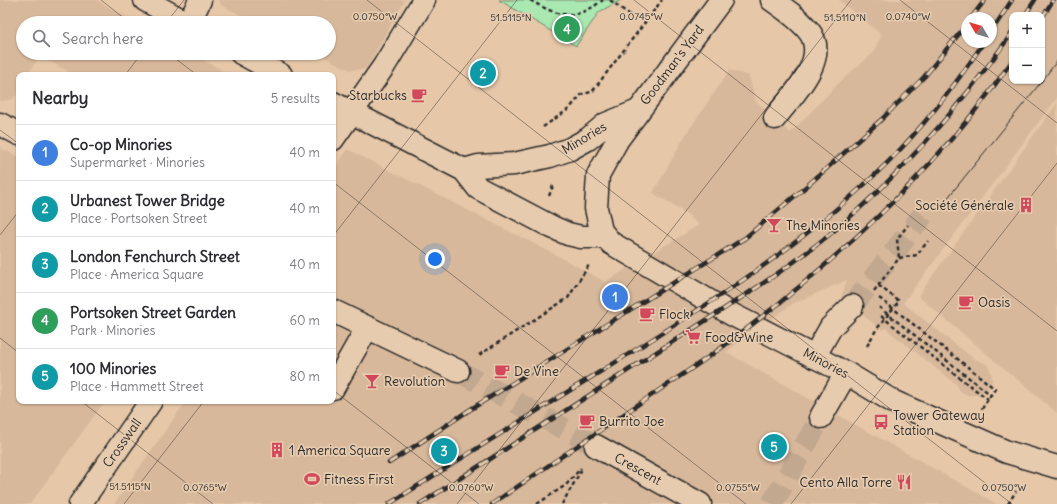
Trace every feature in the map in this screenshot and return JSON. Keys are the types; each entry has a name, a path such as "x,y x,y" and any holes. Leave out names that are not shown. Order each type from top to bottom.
{"main road":[{"path":"145,0 175,16"},
{"path":"192,16 200,0"},
{"path":"336,135 398,45 424,0"},
{"name":"Goodman's Yard","path":"638,112 721,0"},
{"path":"772,0 800,21 809,31 814,41 815,51 815,62 810,72 775,118"},
{"path":"254,60 276,72"},
{"path":"336,105 464,170 478,188 552,227 568,234 581,237 605,237"},
{"name":"Minories","path":"464,170 478,166 514,164 550,156 570,149 588,139 606,124 638,112"},
{"name":"Minories","path":"638,112 618,139 598,175 596,208 605,237 611,243 733,315 846,373 894,402 1008,452 1057,467"},
{"path":"0,124 16,132"},
{"path":"814,357 831,327 852,306"},
{"path":"336,312 458,371"},
{"path":"336,383 368,328"},
{"path":"821,417 846,373"},
{"name":"Crosswall","path":"80,504 149,404"},
{"name":"Crescent","path":"592,453 700,504"}],"path":[{"path":"530,0 561,14 574,16 585,12 602,0"},
{"path":"610,0 634,18"},
{"path":"542,128 569,109 582,94 592,92 662,0"},
{"path":"908,225 897,239 899,258 872,293 995,389 981,410"},
{"path":"899,258 917,256 928,241"},
{"path":"489,348 568,298 592,260"},
{"path":"868,346 876,330 898,301 878,285"},
{"path":"885,312 991,395"},
{"path":"881,316 988,399"},
{"path":"537,504 566,485 592,453"},
{"path":"562,504 592,453"},
{"path":"1008,504 1016,491"}],"shaded area":[{"path":"0,0 96,0 125,16 16,16 16,60 37,60 30,72 16,72 16,94 13,99 0,100"},
{"path":"218,0 405,0 366,69 350,70 330,60 336,60 336,16 242,16 221,5"},
{"path":"839,0 1057,0 1057,98 903,303 974,359 985,363 989,367 992,375 989,388 979,395 968,395 961,392 956,384 885,328 882,330 841,298 847,280 792,304 726,352 997,504 114,504 184,404 336,404 336,167 347,149 562,258 605,282 699,225 687,214 653,193 686,134 730,70 749,76 756,101 790,133 844,78 872,54 882,35"},
{"path":"47,60 203,60 225,72 69,72"},
{"name":"Société Générale","path":"1057,103 1057,413 918,296"},
{"path":"0,148 16,156 16,404 103,404 30,504 0,504"}],"green space":[{"path":"499,0 621,0 599,12 576,46"}],"tunnel":[{"path":"852,306 923,215"},
{"path":"458,371 596,446"},
{"path":"772,504 821,417"}],"tram line":[{"path":"1045,77 1057,61"},
{"path":"942,205 1040,84"}],"railway":[{"path":"976,12 985,0"},
{"path":"997,23 1012,0"},
{"path":"1027,12 1035,0"},
{"path":"1045,13 1053,0"},
{"path":"389,463 471,409 745,238 808,185 882,119 924,77 961,31"},
{"path":"420,504 796,261 861,207 908,161 952,112 1009,37"},
{"path":"389,504 678,323 752,274 788,248 857,192 889,161 940,104 980,48"},
{"path":"492,504 729,342 807,280 882,213 917,177 951,140 1009,65"}],"place":[{"name":"Portsoken Street Garden","path":"567,29"},
{"name":"Urbanest Tower Bridge","path":"483,73"},
{"name":"Starbucks","path":"419,95"},
{"name":"Société Générale","path":"1026,205"},
{"name":"The Minories","path":"774,225"},
{"name":"Co-op Minories","path":"615,297"},
{"name":"Oasis","path":"966,302"},
{"name":"Flock","path":"647,314"},
{"name":"Food&Wine","path":"693,337"},
{"name":"De Vine","path":"502,371"},
{"name":"Revolution","path":"372,381"},
{"name":"Burrito Joe","path":"587,421"},
{"name":"Tower Gateway Station","path":"881,422"},
{"name":"100 Minories","path":"774,447"},
{"name":"1 America Square","path":"277,450"},
{"name":"London Fenchurch Street","path":"444,451"},
{"name":"Fitness First","path":"312,479"},
{"name":"Cento Alla Torre","path":"904,482"}]}
